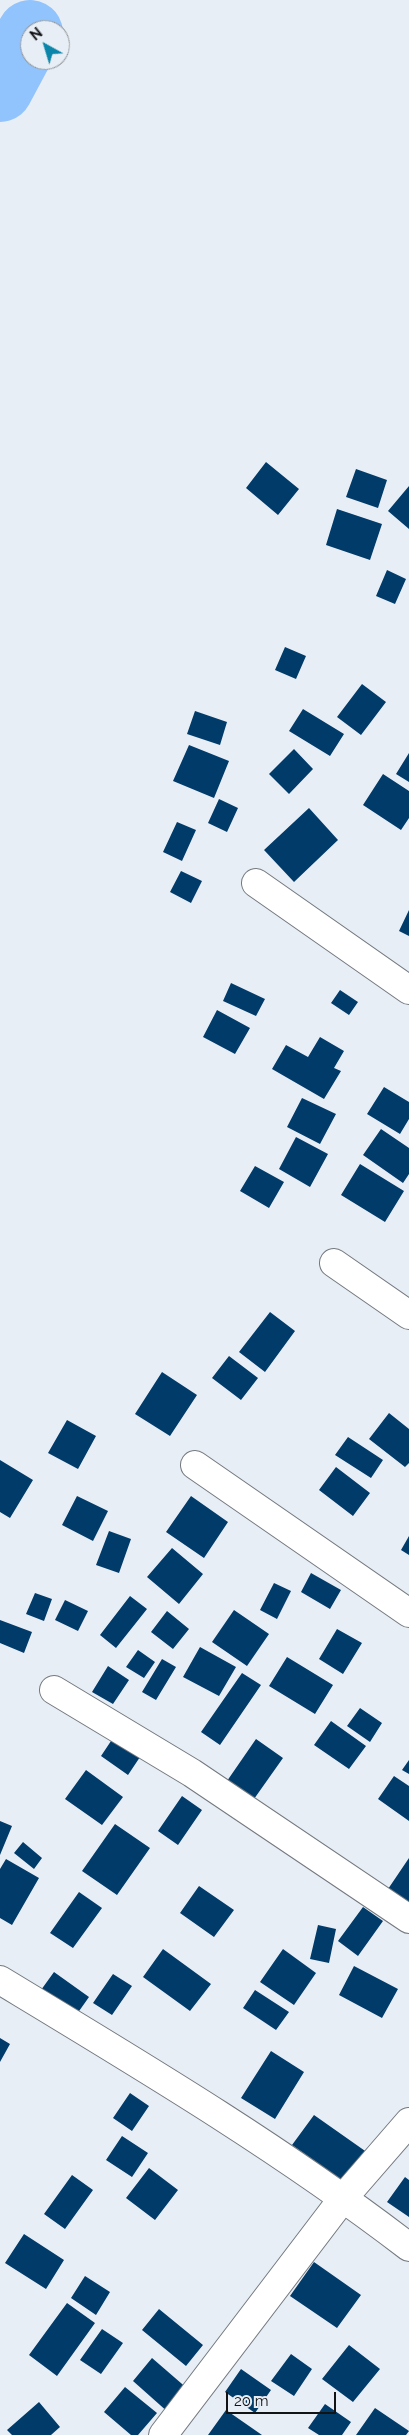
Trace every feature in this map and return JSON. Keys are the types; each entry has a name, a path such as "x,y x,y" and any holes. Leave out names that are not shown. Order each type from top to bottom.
{"street":[{"path":"256,883 409,990"},
{"path":"334,1263 409,1315"},
{"path":"195,1465 409,1614"},
{"path":"54,1690 192,1773 409,1919"},
{"path":"0,1980 114,2049 344,2197 409,2247"},
{"path":"163,2435 344,2197 409,2122"}],"building":[{"path":"266,462 299,489 278,515 246,488"},
{"path":"356,469 387,480 378,508 346,497"},
{"path":"409,486 409,529 388,511"},
{"path":"337,509 382,524 370,560 326,545"},
{"path":"387,570 406,579 395,604 376,596"},
{"path":"285,647 306,656 296,679 275,670"},
{"path":"362,684 386,702 361,735 337,717"},
{"path":"303,709 344,734 330,756 289,731"},
{"path":"195,711 227,722 220,745 187,734"},
{"path":"189,745 229,761 214,798 173,781"},
{"path":"294,749 313,769 289,794 269,774"},
{"path":"409,753 409,782 396,774"},
{"path":"383,774 409,791 409,818 401,830 363,805"},
{"path":"219,799 238,808 227,832 208,823"},
{"path":"309,808 338,840 294,882 264,850"},
{"path":"177,822 196,830 182,861 163,852"},
{"path":"181,871 202,881 191,903 170,892"},
{"path":"409,910 409,936 399,931"},
{"path":"231,983 265,999 256,1016 223,1001"},
{"path":"340,990 358,1002 349,1015 331,1003"},
{"path":"217,1010 250,1028 235,1054 203,1037"},
{"path":"320,1037 344,1051 334,1068 341,1071 324,1099 272,1069 286,1045 308,1057"},
{"path":"384,1087 409,1102 409,1119 400,1134 367,1114"},
{"path":"302,1098 336,1114 320,1144 287,1127"},
{"path":"381,1129 409,1148 409,1174 403,1183 363,1155"},
{"path":"296,1137 328,1154 310,1187 279,1169"},
{"path":"360,1164 404,1191 385,1222 341,1195"},
{"path":"255,1166 284,1182 269,1208 240,1191"},
{"path":"270,1312 295,1331 265,1372 239,1352"},
{"path":"229,1356 258,1378 241,1400 212,1378"},
{"path":"162,1372 197,1395 170,1436 135,1414"},
{"path":"389,1413 409,1429 409,1463 405,1467 369,1439"},
{"path":"67,1420 96,1436 78,1469 48,1453"},
{"path":"348,1437 383,1460 371,1478 335,1455"},
{"path":"0,1460 33,1480 10,1518 0,1512"},
{"path":"336,1467 370,1493 353,1516 319,1490"},
{"path":"77,1496 108,1511 93,1541 62,1525"},
{"path":"191,1496 228,1522 204,1558 166,1532"},
{"path":"109,1531 131,1539 119,1573 96,1565"},
{"path":"409,1536 409,1555 401,1550"},
{"path":"172,1548 203,1574 179,1604 147,1577"},
{"path":"311,1573 341,1590 330,1609 301,1592"},
{"path":"274,1583 291,1591 277,1619 260,1610"},
{"path":"35,1593 52,1599 44,1621 26,1614"},
{"path":"130,1596 147,1609 116,1648 100,1635"},
{"path":"65,1600 88,1611 78,1631 55,1620"},
{"path":"234,1610 269,1634 247,1666 212,1642"},
{"path":"167,1611 189,1629 173,1649 151,1632"},
{"path":"0,1620 32,1632 24,1653 0,1643"},
{"path":"337,1629 362,1643 343,1674 319,1659"},
{"path":"200,1647 236,1667 219,1696 183,1677"},
{"path":"138,1650 155,1662 144,1678 126,1667"},
{"path":"287,1657 333,1685 315,1714 269,1686"},
{"path":"162,1659 176,1667 156,1700 142,1692"},
{"path":"108,1666 129,1680 113,1704 92,1692"},
{"path":"242,1673 261,1685 220,1745 201,1732"},
{"path":"360,1708 382,1723 370,1742 347,1726"},
{"path":"331,1721 366,1746 349,1769 314,1745"},
{"path":"115,1735 142,1754 128,1775 101,1756"},
{"path":"256,1739 283,1758 254,1799 227,1781"},
{"path":"409,1760 409,1774 402,1770"},
{"path":"86,1770 123,1797 102,1825 65,1799"},
{"path":"394,1776 409,1786 409,1821 378,1799"},
{"path":"182,1796 202,1810 178,1845 158,1831"},
{"path":"0,1821 12,1826 0,1855"},
{"path":"115,1824 150,1848 117,1895 82,1871"},
{"path":"23,1842 42,1858 34,1869 14,1853"},
{"path":"409,1858 409,1907 386,1892"},
{"path":"6,1859 39,1878 12,1925 0,1918 0,1869"},
{"path":"199,1886 234,1910 214,1937 180,1913"},
{"path":"79,1892 102,1908 73,1948 50,1933"},
{"path":"363,1907 383,1921 358,1956 338,1941"},
{"path":"318,1925 336,1929 329,1963 310,1959"},
{"path":"163,1949 211,1984 190,2011 143,1977"},
{"path":"283,1949 316,1973 294,2005 260,1982"},
{"path":"354,1966 398,1989 382,2018 339,1995"},
{"path":"54,1972 89,1997 77,2014 41,1990"},
{"path":"113,1974 132,1986 112,2015 93,2003"},
{"path":"255,1990 289,2012 276,2030 243,2008"},
{"path":"0,2038 10,2044 0,2062"},
{"path":"271,2051 304,2072 275,2119 241,2098"},
{"path":"130,2093 149,2106 132,2131 113,2118"},
{"path":"314,2115 368,2153 346,2183 292,2145"},
{"path":"122,2136 148,2153 132,2177 106,2160"},
{"path":"149,2168 178,2190 155,2220 126,2198"},
{"path":"72,2175 93,2190 65,2229 44,2214"},
{"path":"405,2177 409,2180 409,2217 387,2202"},
{"path":"24,2234 64,2260 46,2289 5,2263"},
{"path":"314,2262 361,2295 337,2328 290,2296"},
{"path":"85,2276 110,2292 96,2315 71,2298"},
{"path":"67,2303 95,2323 57,2376 29,2355"},
{"path":"159,2309 203,2345 186,2366 142,2330"},
{"path":"102,2329 123,2343 101,2374 80,2360"},
{"path":"349,2345 380,2369 353,2402 322,2379"},
{"path":"291,2354 312,2369 294,2396 271,2381"},
{"path":"152,2358 189,2390 169,2413 133,2381"},
{"path":"241,2369 271,2390 255,2413 225,2392"},
{"path":"125,2387 157,2413 138,2435 131,2435 104,2412"},
{"path":"39,2402 60,2427 51,2435 12,2435 7,2430"},
{"path":"325,2404 351,2422 342,2435 319,2435 308,2428"},
{"path":"375,2408 409,2431 406,2435 356,2435"},
{"path":"226,2410 262,2435 208,2435"}],"waterway":[{"path":"0,89 20,52"}]}
